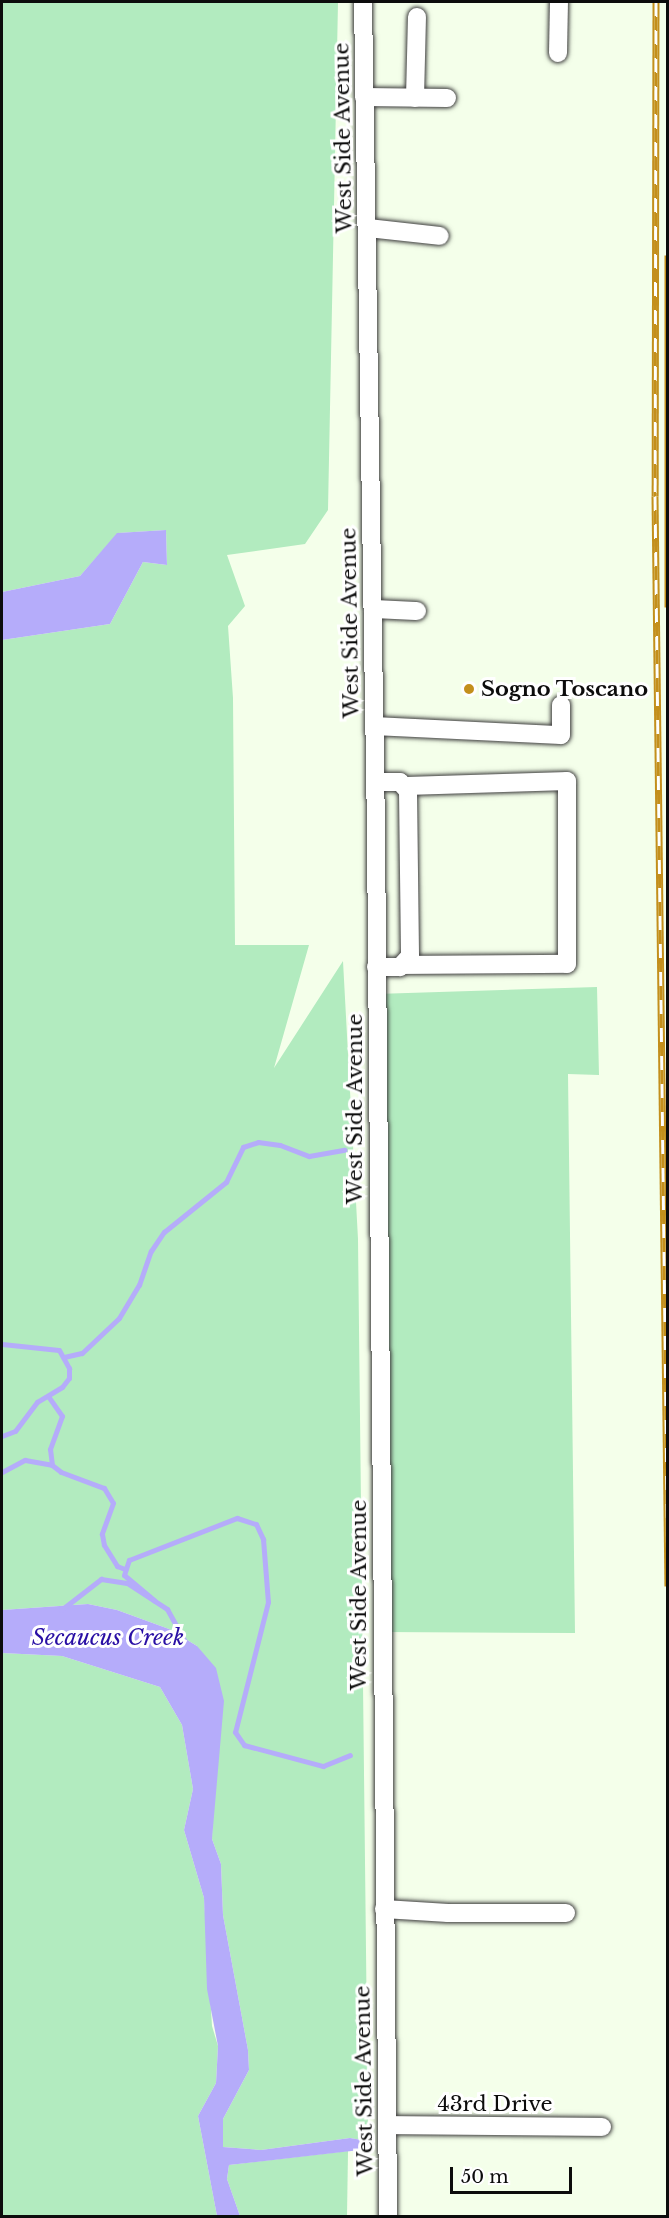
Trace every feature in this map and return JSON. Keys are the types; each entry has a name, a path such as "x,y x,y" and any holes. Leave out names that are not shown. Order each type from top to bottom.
{"street":[{"name":"West Side Avenue","path":"363,2 375,782 388,2217"},
{"path":"558,53 559,2"},
{"path":"415,98 417,17"},
{"path":"364,97 447,98"},
{"path":"368,228 440,236"},
{"path":"373,609 417,611"},
{"path":"374,726 561,735 561,705"},
{"path":"375,782 399,782 406,786 567,781 567,964 376,967"},
{"path":"405,965 410,956 406,786"},
{"path":"384,1909 448,1913 566,1913"},
{"name":"43rd Drive","path":"387,2125 602,2127"}],"green space":[{"path":"2,2 338,2 328,510 305,544 227,555 245,606 228,626 233,698 235,945 309,945 274,1068 343,961 358,1239 368,2127 362,2140 350,2138 261,2150 223,2147 223,2119 249,2070 248,2050 223,1915 221,1864 212,1839 213,1800 197,1646 169,1629 117,1610 88,1604 2,1610 2,640 110,624 143,562 167,565 166,530 118,533 80,576 2,592"},
{"path":"597,987 599,1075 568,1074 575,1633 382,1632 376,994"},
{"path":"2,1653 62,1656 160,1687 182,1725 193,1789 184,1830 204,1898 212,2026 218,2046 216,2083 198,2116 217,2216 2,2216"},
{"path":"348,2151 347,2216 240,2216 227,2179 229,2165"}],"water":[{"path":"166,530 167,565 143,562 110,624 2,640 2,592 80,576 117,533"},
{"name":"Secaucus Creek","path":"88,1604 117,1610 169,1629 197,1646 216,1668 224,1701 212,1839 221,1864 223,1915 248,2050 249,2070 223,2119 223,2147 261,2150 350,2138 362,2140 360,2150 229,2165 227,2179 240,2216 217,2216 198,2116 216,2083 218,2046 207,1989 204,1898 184,1830 193,1789 182,1725 160,1687 62,1656 2,1653 2,1610"}],"waterway":[{"path":"64,1357 82,1353 119,1318 139,1285 151,1251 164,1232 226,1182 243,1147 258,1142 280,1145 309,1156 344,1150"},
{"path":"2,1344 59,1350 69,1368 69,1378 62,1387 37,1402 15,1431 2,1436"},
{"path":"2,1472 25,1460 52,1465 50,1449 62,1416 48,1396"},
{"path":"52,1465 61,1472 104,1488 113,1503 102,1534 104,1545 117,1566 125,1569"},
{"path":"155,1601 124,1575 129,1560 237,1518 256,1524 263,1539 268,1602 235,1732 244,1745 323,1766 350,1755"},
{"path":"61,1610 101,1579 127,1583 167,1609 185,1642"}],"railway":[{"path":"656,2 655,496 668,1586"},
{"path":"668,255 668,607"}],"place":[{"name":"Sogno Toscano","path":"469,689"}]}
